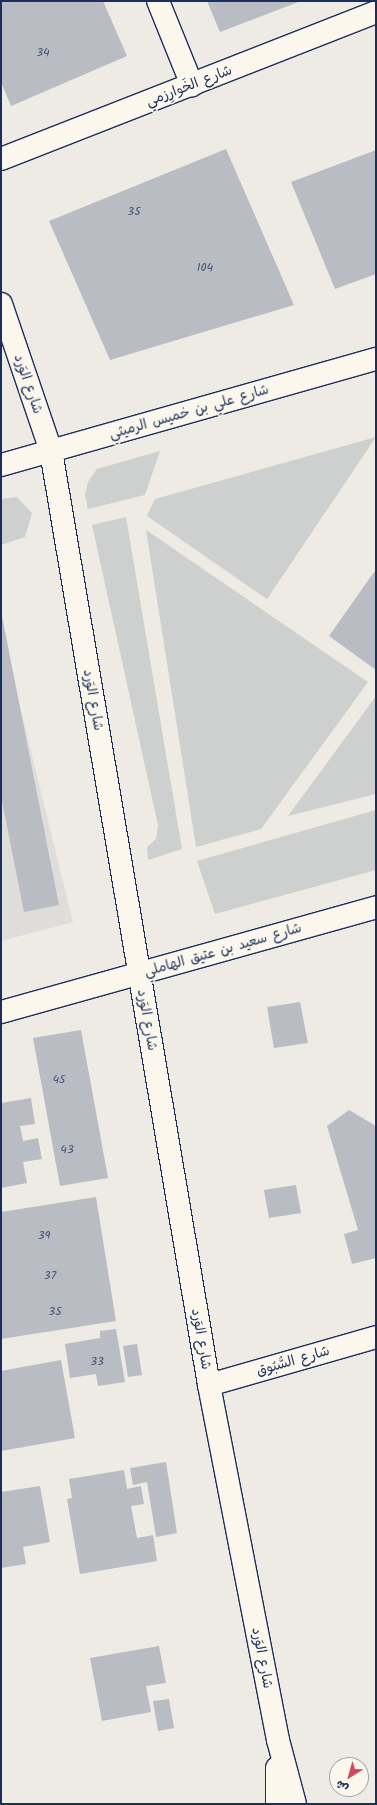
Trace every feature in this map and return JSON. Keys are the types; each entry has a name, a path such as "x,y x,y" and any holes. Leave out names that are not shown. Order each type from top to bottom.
{"street":[{"path":"158,1 192,85"},
{"name":"شارع الخَوارِزمي","path":"1,159 192,85 370,9"},
{"name":"شارع الوَرد","path":"1,304 51,451 209,1385 278,1740 295,1804"},
{"name":"شارع علي بن خميس الرميثي","path":"1,465 376,359"},
{"name":"شارع سعيد بن عتيق الهاملي","path":"1,1012 376,907"},
{"name":"شارع السُّبُوق","path":"209,1385 376,1337"},
{"name":"شارع الوَرد","path":"277,1804 278,1740"}],"shaded area":[{"path":"376,437 267,599 147,516 155,499"},
{"path":"160,451 145,495 88,509 85,495 88,482 97,469"},
{"path":"17,497 32,513 25,537 1,545 1,499"},
{"path":"126,517 182,849 148,860 147,847 156,839 158,825 92,525"},
{"path":"146,530 368,682 261,829 196,847"},
{"path":"1,629 73,922 1,941"},
{"path":"376,696 376,794 288,816"},
{"path":"376,810 376,870 215,914 197,861"}],"building":[{"path":"1,1 103,1 127,56 11,106 1,82"},
{"path":"207,1 301,1 220,32"},
{"path":"226,149 294,305 110,360 49,221"},
{"path":"376,150 376,274 335,289 291,182"},
{"path":"374,572 376,573 376,670 329,636"},
{"path":"1,611 59,905 24,912 1,796"},
{"path":"300,1002 308,1043 274,1048 267,1007"},
{"path":"81,1030 108,1178 60,1186 33,1038"},
{"path":"31,1098 35,1124 20,1126 23,1141 38,1138 42,1159 23,1162 27,1183 1,1188 1,1103"},
{"path":"349,1110 376,1126 376,1258 352,1264 344,1234 358,1230 327,1126"},
{"path":"296,1185 301,1213 269,1218 264,1190"},
{"path":"96,1197 116,1321 1,1339 1,1212"},
{"path":"116,1329 125,1382 98,1386 96,1374 70,1378 65,1344 100,1338 100,1331"},
{"path":"137,1344 142,1375 128,1377 123,1346"},
{"path":"61,1360 75,1438 1,1451 1,1371"},
{"path":"166,1462 177,1533 156,1537 147,1482 133,1485 130,1468"},
{"path":"124,1470 127,1489 141,1486 144,1504 131,1506 137,1538 153,1535 157,1561 80,1574 67,1499 72,1498 69,1479"},
{"path":"40,1486 50,1542 23,1547 26,1564 1,1568 1,1492"},
{"path":"159,1646 166,1683 146,1686 151,1712 102,1721 90,1658"},
{"path":"169,1699 174,1728 158,1731 153,1701"}]}
